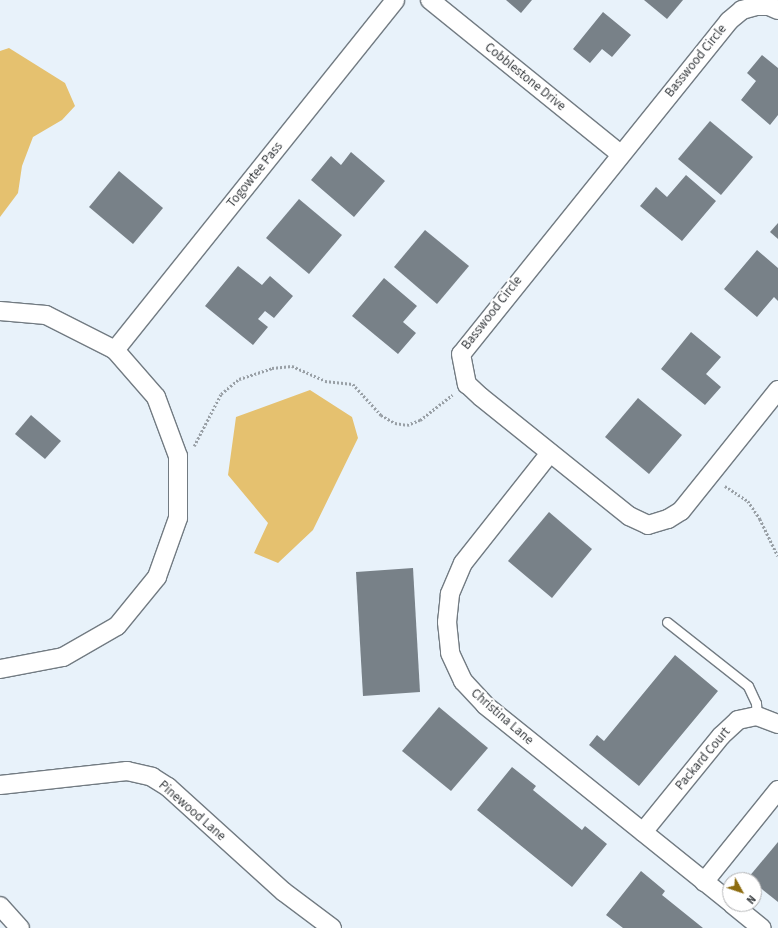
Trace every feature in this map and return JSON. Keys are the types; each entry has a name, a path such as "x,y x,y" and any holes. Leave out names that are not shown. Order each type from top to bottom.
{"street":[{"name":"Togowtee Pass","path":"115,350 395,0"},
{"name":"Cobblestone Drive","path":"430,0 620,154"},
{"name":"Basswood Circle","path":"467,384 461,354 471,338 729,21 742,10 756,6 769,6 778,10"},
{"path":"0,311 46,315 115,350 156,397 178,456 178,518 157,577 117,626 63,658 0,669"},
{"path":"467,384 629,516 648,525 668,519 681,511 778,390"},
{"name":"Christina Lane","path":"550,453 463,563 450,594 447,622 450,653 463,681 485,705 722,896"},
{"path":"757,716 773,720 778,724"},
{"name":"Packard Court","path":"643,832 721,736 738,720 757,716"},
{"name":"Pinewood Lane","path":"0,785 127,771 152,777 168,787 284,892 332,928"},
{"path":"704,882 778,790"},
{"path":"0,906 20,928"},
{"name":"Christina Lane","path":"742,912 762,928"}],"lane":[{"path":"667,622 748,686 756,703 757,716"}],"path":[{"path":"178,456 196,445 221,394 239,379 272,368 292,366 324,381 353,384 381,415 395,423 407,424 420,420 467,384"},
{"path":"710,475 748,501 760,519 778,556"}],"shaded area":[{"path":"9,48 65,83 75,106 62,120 33,137 22,166 18,193 0,217 0,51"},
{"path":"310,390 352,417 358,438 313,530 278,563 254,553 268,523 228,475 236,417"}],"building":[{"path":"506,0 532,0 521,13"},
{"path":"644,0 683,0 667,19"},
{"path":"603,12 631,35 612,57 602,49 590,63 573,49"},
{"path":"762,55 778,68 778,115 770,125 741,100 756,81 747,73"},
{"path":"710,121 753,157 721,195 678,159"},
{"path":"351,152 385,181 354,217 311,180 331,156 341,165"},
{"path":"119,171 163,208 133,244 89,207"},
{"path":"686,175 716,201 682,241 640,206 656,187 667,197"},
{"path":"299,199 342,235 309,274 266,238"},
{"path":"778,223 778,239 770,232"},
{"path":"425,230 469,266 437,304 394,267"},
{"path":"757,250 778,268 778,301 774,297 757,317 724,289"},
{"path":"238,266 262,285 270,276 293,296 274,318 265,311 258,319 268,327 253,345 205,306"},
{"path":"384,278 417,306 403,322 416,333 398,354 352,316"},
{"path":"691,332 721,357 706,374 721,387 705,405 661,369"},
{"path":"638,398 682,435 649,474 605,437"},
{"path":"31,415 61,441 45,459 15,434"},
{"path":"549,512 592,549 552,598 508,561"},
{"path":"413,568 420,692 363,696 356,572"},
{"path":"675,655 718,691 639,786 589,745 597,735 604,741"},
{"path":"439,707 488,748 451,791 402,751"},
{"path":"512,767 536,786 533,790 582,830 585,826 607,844 572,887 477,810"},
{"path":"778,842 778,902 762,889 762,872 753,872"},
{"path":"641,871 665,891 662,895 703,928 623,928 606,915"}]}
